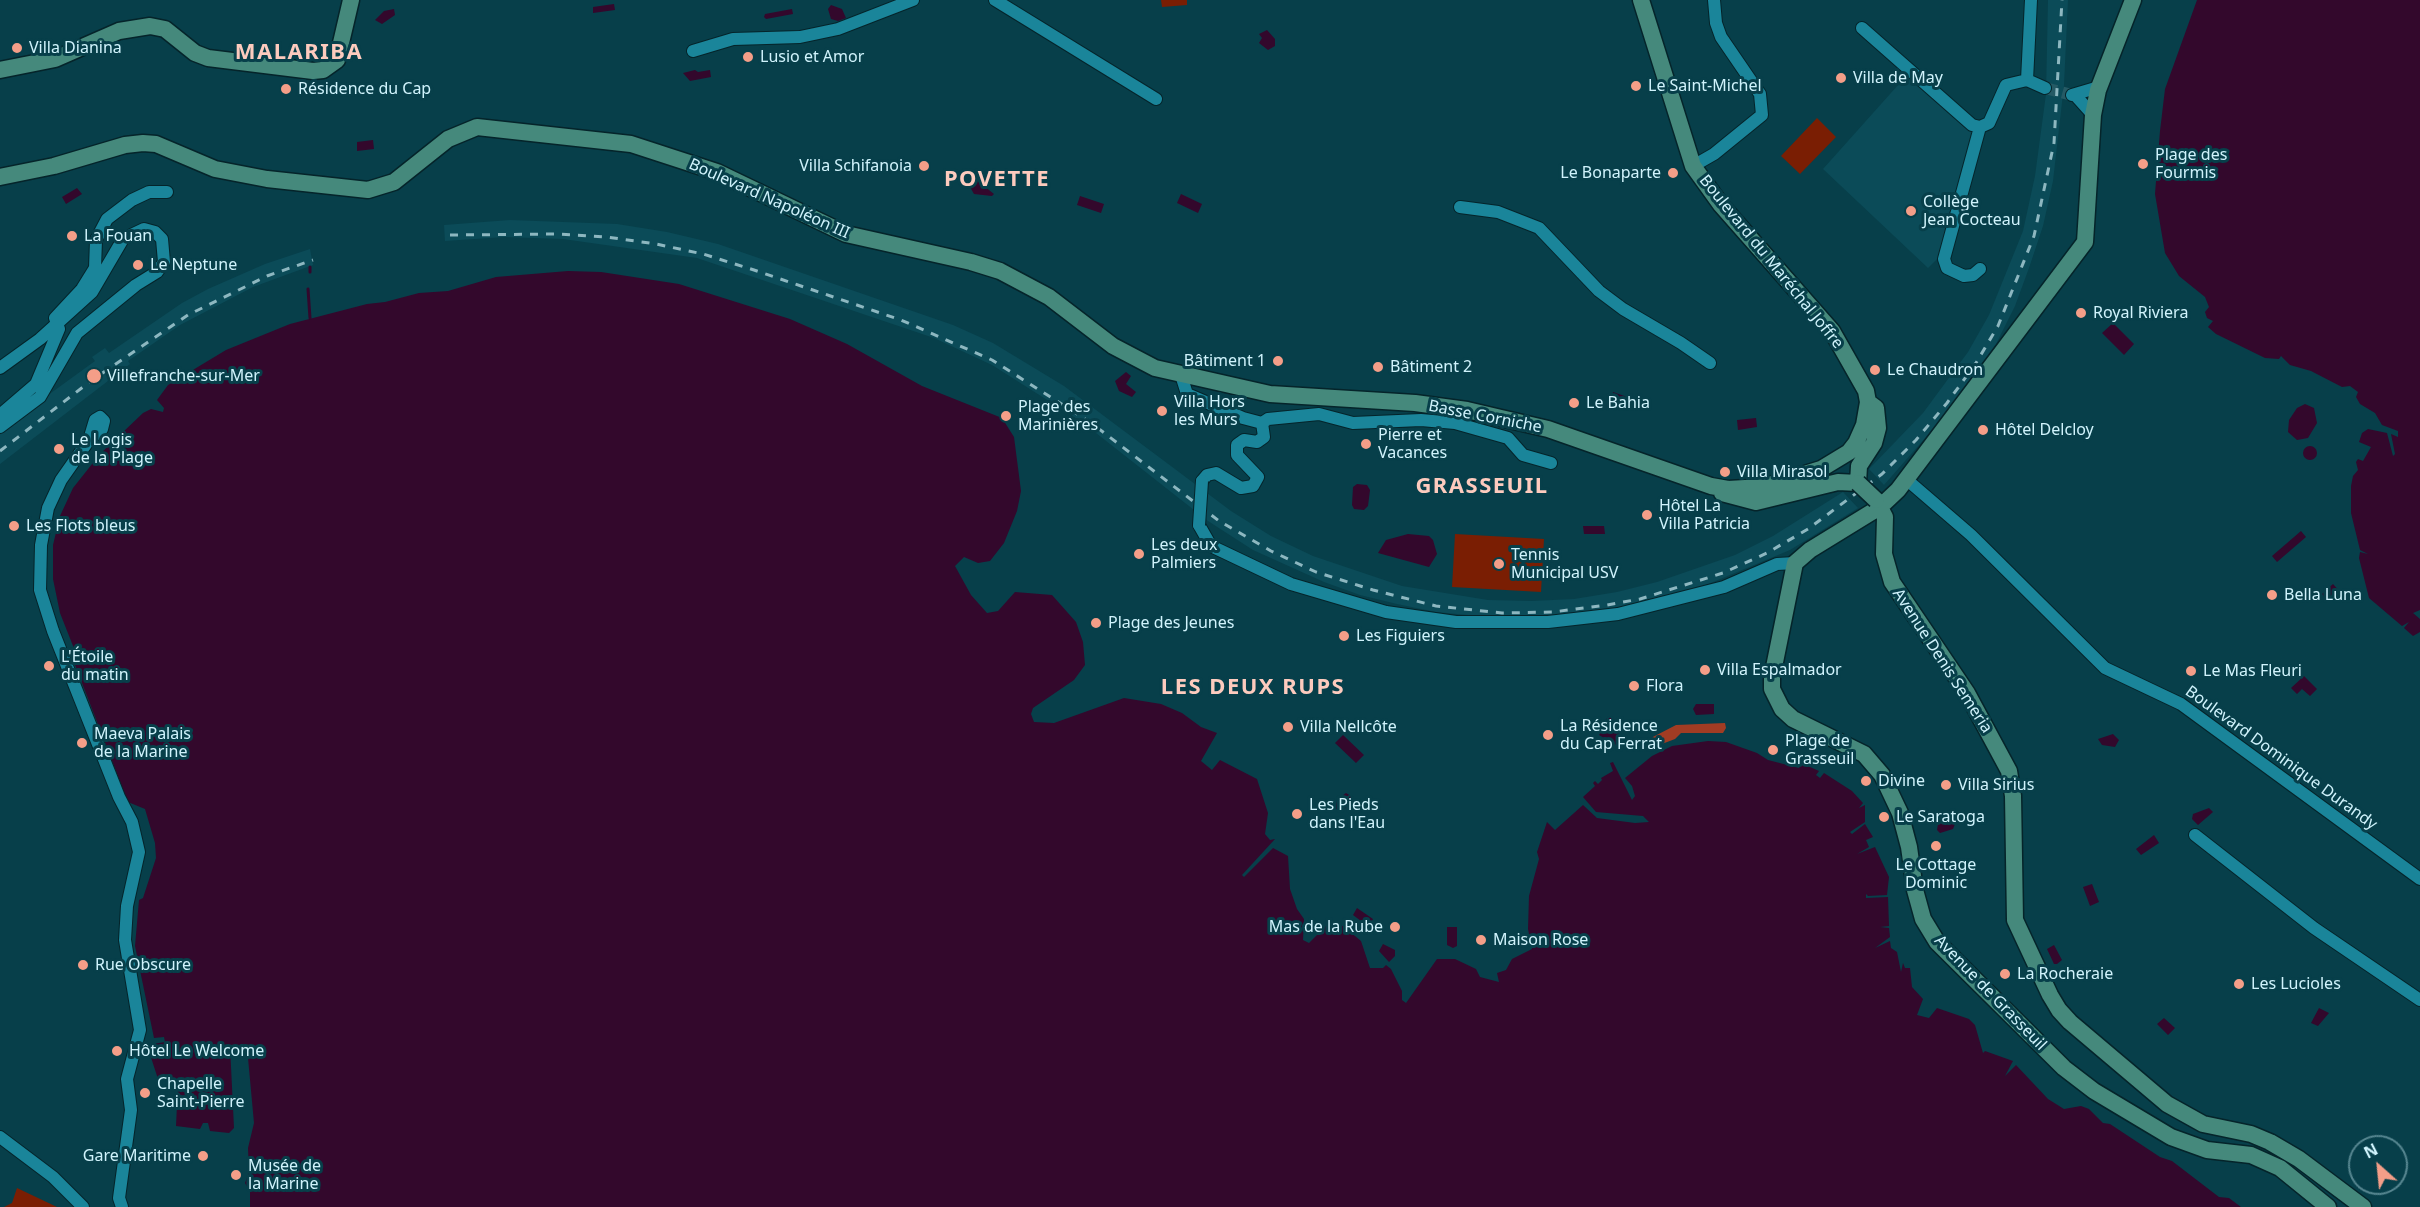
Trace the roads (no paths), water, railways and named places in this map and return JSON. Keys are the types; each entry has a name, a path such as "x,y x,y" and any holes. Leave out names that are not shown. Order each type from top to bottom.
{"main road":[{"path":"0,70 55,58 119,31 150,26 165,29 189,49 208,58 313,72 323,70 337,60 351,0"},
{"name":"Boulevard du Maréchal Joffre","path":"1641,0 1693,166 1710,192 1832,332 1862,381 1868,402 1876,408 1878,428 1855,479"},
{"path":"1795,563 1878,503 1906,478 2085,242 2092,115 2099,87 2133,0"},
{"name":"Boulevard Napoléon III","path":"0,177 125,145 143,143 156,144 215,169 267,179 368,190 394,182 448,139 477,127 613,141 717,172 846,234 960,259 1000,271 1056,301 1113,346"},
{"name":"Basse Corniche","path":"1113,346 1141,363 1181,375 1270,394 1415,403 1506,418 1548,429 1711,486 1747,501 1769,493"},
{"path":"1769,493 1849,452 1861,434 1868,402"},
{"path":"1769,493 1855,479 1878,503"},
{"name":"Avenue Denis Semeria","path":"1878,503 1885,517 1884,554 1892,582 1967,693 2009,771 2013,796 2015,920 2049,995 2076,1028 2168,1104 2203,1124 2251,1134 2270,1142 2299,1159 2363,1207"},
{"name":"Avenue de Grasseuil","path":"1795,563 1772,677 1773,689 1782,709 1793,719 1864,754 1887,783 1900,813 1923,919 1937,942 2064,1068 2094,1091 2171,1137 2207,1150 2252,1155 2280,1168 2328,1207"}],"street":[{"path":"693,51 733,39 800,37 838,29 913,0"},
{"path":"995,0 1156,99"},
{"path":"1693,166 1714,154 1762,115 1760,94 1721,37 1716,23 1714,0"},
{"path":"2028,80 2031,0"},
{"path":"1862,28 1972,125 1980,127 1989,123 2006,85 2028,80 2045,88"},
{"path":"2092,115 2074,96 2099,87"},
{"path":"1980,127 1944,259 1947,268 1964,276 1973,275 1980,269"},
{"path":"0,416 36,384 59,329 55,318 58,312 82,289 95,268 96,240 107,219 132,200 149,192 167,192"},
{"path":"1460,207 1498,212 1539,228 1599,291 1623,309 1710,363"},
{"path":"0,368 57,324 92,292 123,239 144,229 156,232 162,239 164,262 157,272 80,330 40,397 0,427"},
{"path":"1181,375 1187,394 1243,418 1262,423"},
{"path":"1262,423 1268,418 1319,414 1353,423 1421,420 1455,423 1508,438 1523,455 1551,463"},
{"path":"1262,423 1264,437 1257,442 1244,440 1237,446 1237,455 1258,477 1253,486 1241,488 1216,472 1208,475 1202,481 1199,525 1211,546 1291,584 1386,612 1456,622 1548,622 1618,615 1724,587 1777,564 1795,563"},
{"path":"88,440 61,480 48,508 40,567 40,590 45,610 118,797 130,817 139,852 127,906 125,940 140,1030 127,1079 130,1119 120,1191 119,1202 122,1207"},
{"name":"Boulevard Dominique Durandy","path":"1906,478 1971,535 2105,668 2181,704 2420,879"},
{"path":"2195,835 2314,928 2420,1000"},
{"path":"0,1137 53,1177 83,1207"}],"waterway":[{"path":"310,267 310,272"},
{"path":"308,289 310,318"}],"tunnel":[{"path":"2045,88 2072,95"}],"railway":[{"path":"450,235 558,234 607,237 703,254 754,270 901,320 992,360 1090,422 1219,521 1271,551 1316,572 1436,606 1502,613 1553,612 1607,605 1640,599 1723,573 1767,553 1808,529 1882,474 1916,440 1947,403 1976,363 1998,326 2034,236 2054,143 2062,0"},
{"path":"0,451 92,380 188,315 267,276 313,260"}],"place":[{"name":"Villa Dianina","path":"17,48"},
{"name":"Lusio et Amor","path":"748,57"},
{"name":"Villa de May","path":"1841,78"},
{"name":"Le Saint-Michel","path":"1636,86"},
{"name":"Résidence du Cap","path":"286,89"},
{"name":"Plage des Fourmis","path":"2143,164"},
{"name":"Villa Schifanoia","path":"924,166"},
{"name":"Le Bonaparte","path":"1673,173"},
{"name":"Collège Jean Cocteau","path":"1911,211"},
{"name":"La Fouan","path":"72,236"},
{"name":"Le Neptune","path":"138,265"},
{"name":"Royal Riviera","path":"2081,313"},
{"name":"Bâtiment 1","path":"1278,361"},
{"name":"Bâtiment 2","path":"1378,367"},
{"name":"Le Chaudron","path":"1875,370"},
{"name":"Villefranche-sur-Mer","path":"94,376"},
{"name":"Le Bahia","path":"1574,403"},
{"name":"Villa Hors les Murs","path":"1162,411"},
{"name":"Plage des Marinières","path":"1006,416"},
{"name":"Hôtel Delcloy","path":"1983,430"},
{"name":"Pierre et Vacances","path":"1366,444"},
{"name":"Le Logis de la Plage","path":"59,449"},
{"name":"Villa Mirasol","path":"1725,472"},
{"name":"Hôtel La Villa Patricia","path":"1647,515"},
{"name":"Les Flots bleus","path":"14,526"},
{"name":"Les deux Palmiers","path":"1139,554"},
{"name":"Tennis Municipal USV","path":"1499,564"},
{"name":"Bella Luna","path":"2272,595"},
{"name":"Plage des Jeunes","path":"1096,623"},
{"name":"Les Figuiers","path":"1344,636"},
{"name":"L'Étoile du matin","path":"49,666"},
{"name":"Villa Espalmador","path":"1705,670"},
{"name":"Le Mas Fleuri","path":"2191,671"},
{"name":"Flora","path":"1634,686"},
{"name":"Villa Nellcôte","path":"1288,727"},
{"name":"La Résidence du Cap Ferrat","path":"1548,735"},
{"name":"Maeva Palais de la Marine","path":"82,743"},
{"name":"Plage de Grasseuil","path":"1773,750"},
{"name":"Divine","path":"1866,781"},
{"name":"Villa Sirius","path":"1946,785"},
{"name":"Les Pieds dans l'Eau","path":"1297,814"},
{"name":"Le Saratoga","path":"1884,817"},
{"name":"Le Cottage Dominic","path":"1936,846"},
{"name":"Mas de la Rube","path":"1395,927"},
{"name":"Maison Rose","path":"1481,940"},
{"name":"Rue Obscure","path":"83,965"},
{"name":"La Rocheraie","path":"2005,974"},
{"name":"Les Lucioles","path":"2239,984"},
{"name":"Hôtel Le Welcome","path":"117,1051"},
{"name":"Chapelle Saint-Pierre","path":"145,1093"},
{"name":"Gare Maritime","path":"203,1156"},
{"name":"Musée de la Marine","path":"236,1175"}],"district":[{"name":"MALARIBA","path":"299,53"},
{"name":"POVETTE","path":"997,180"},
{"name":"GRASSEUIL","path":"1482,487"},
{"name":"LES DEUX RUPS","path":"1253,688"}]}
